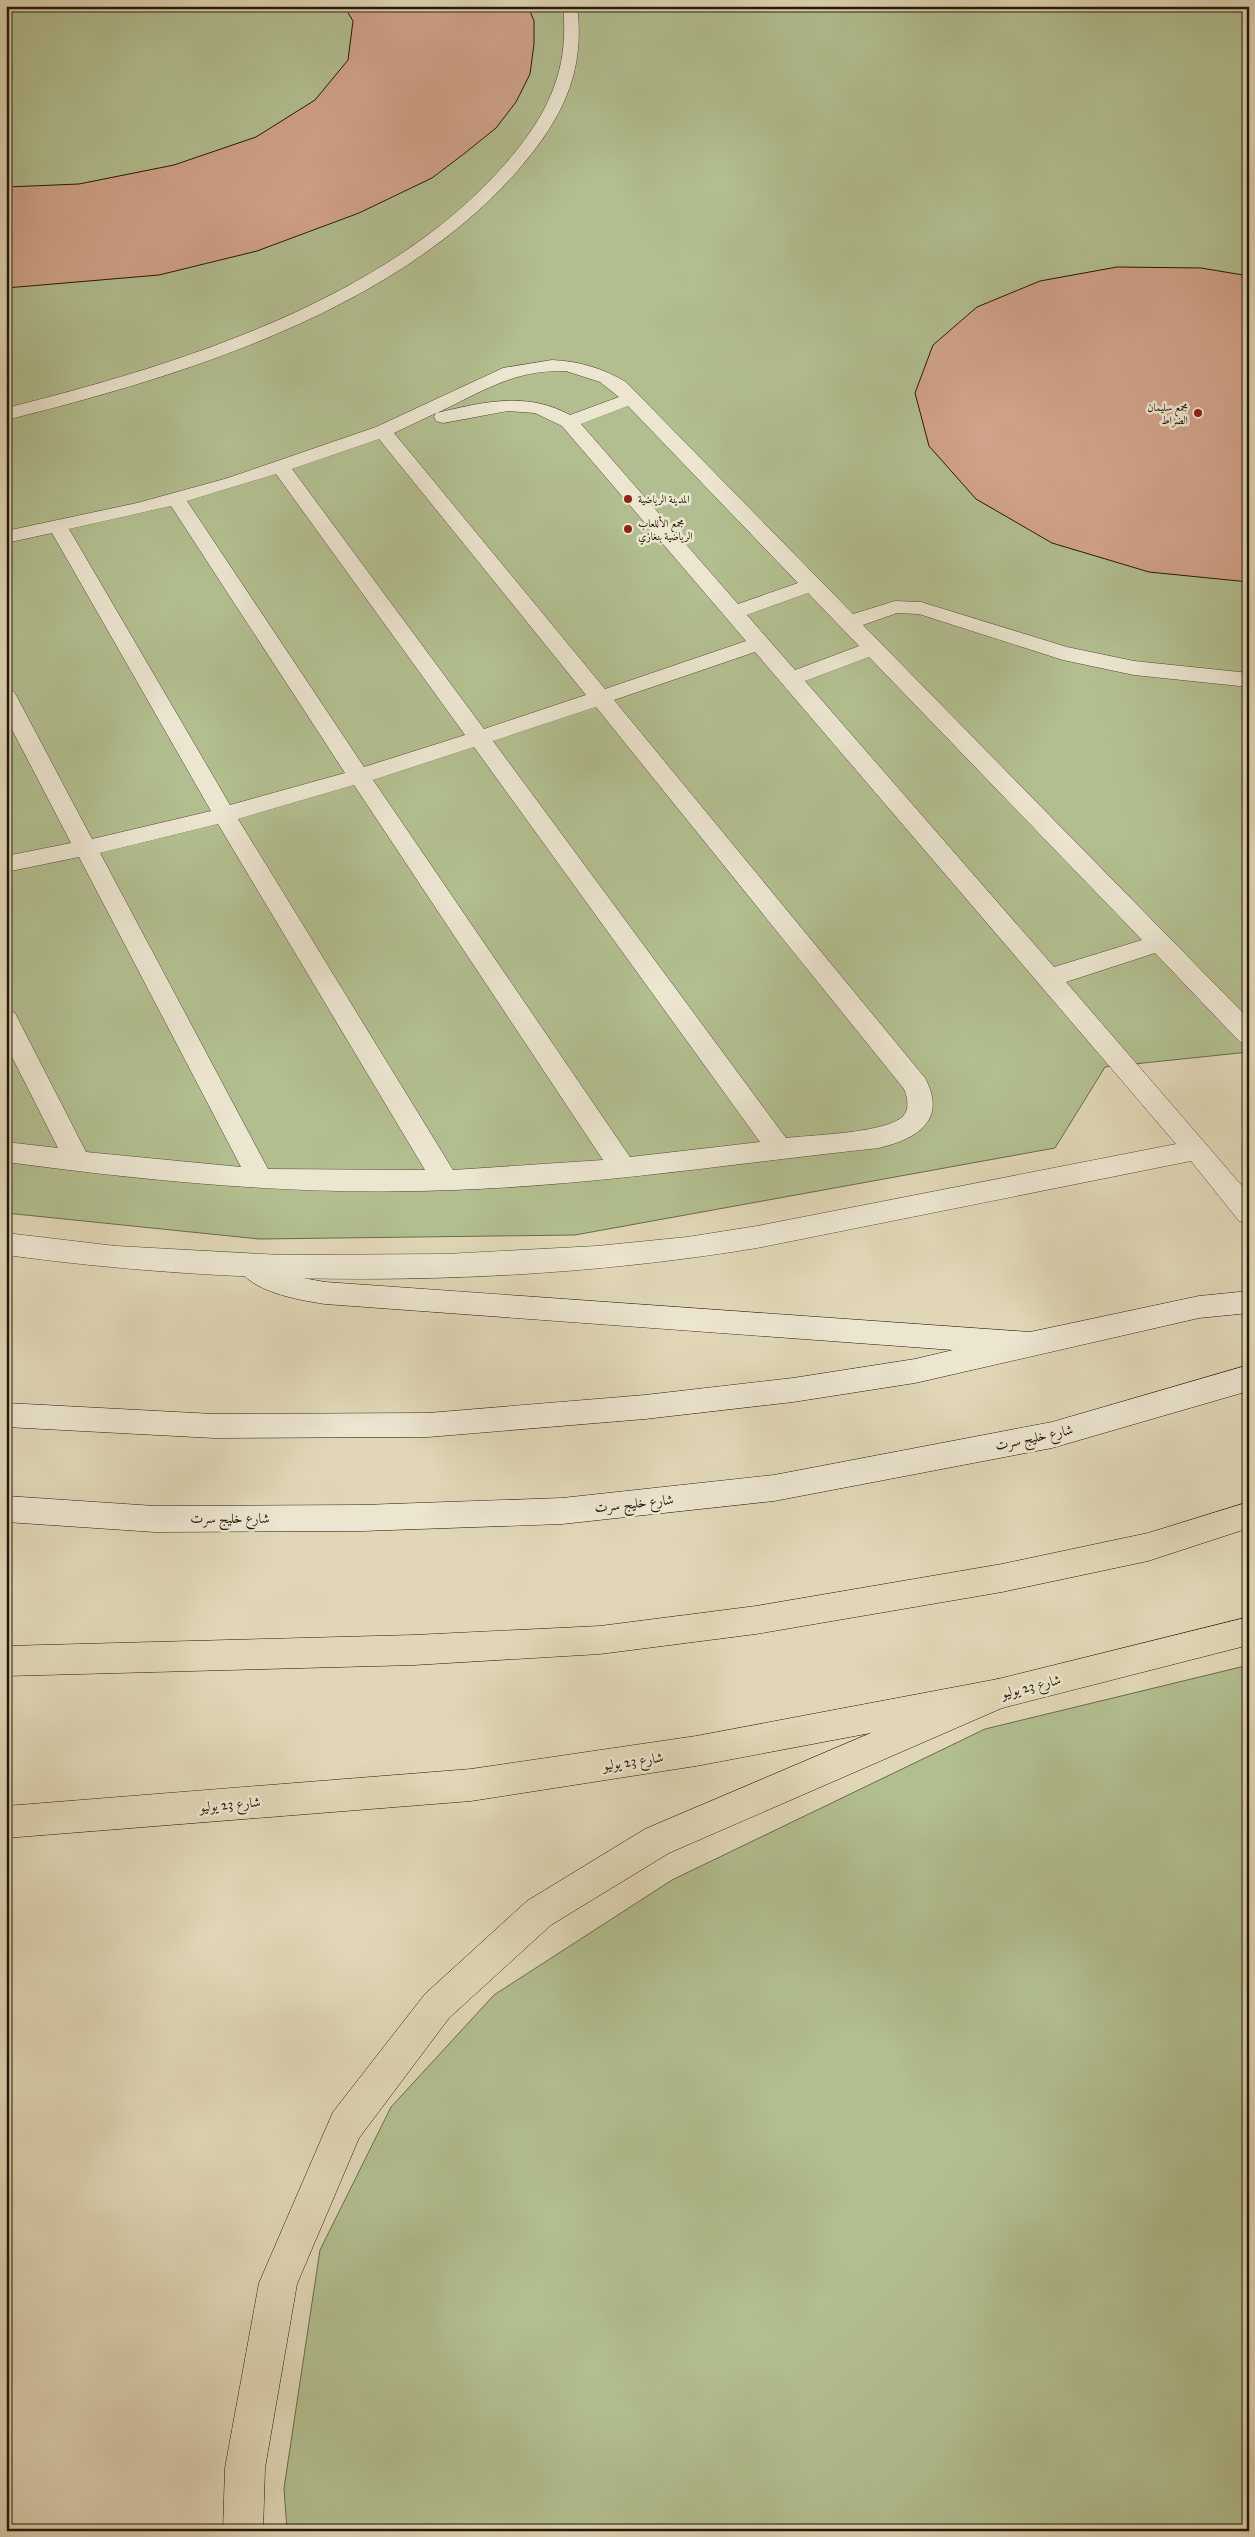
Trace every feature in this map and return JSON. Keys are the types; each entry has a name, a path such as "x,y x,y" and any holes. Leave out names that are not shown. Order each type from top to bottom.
{"main road":[{"path":"6,414 122,383 245,340 351,290 397,263 437,236 472,208 501,180 526,153 545,125 559,98 568,72 573,46 573,21 570,6"},
{"path":"6,537 58,527 176,499 282,467 383,431 509,372 543,365 561,365 594,372 613,382 631,399 1249,1035"},
{"path":"570,422 631,399"},
{"path":"383,431 503,404 541,408 557,414 570,422 1050,978 1249,1213"},
{"path":"6,1152 260,1179 445,1180 623,1168 894,1135 907,1129 916,1120 920,1109 921,1097 916,1086 383,431"},
{"path":"282,467 779,1148"},
{"path":"176,499 360,778 623,1168"},
{"path":"58,527 225,816 445,1180"},
{"path":"734,613 811,585"},
{"path":"848,623 895,607 921,608 1063,653 1134,668 1244,684"},
{"path":"6,864 88,849 225,816 360,778 760,643"},
{"path":"791,679 872,648"},
{"path":"6,697 88,849 260,1179"},
{"path":"1050,978 1159,943"},
{"path":"6,1019 77,1161"},
{"path":"6,1244 140,1260 251,1266 362,1268 535,1262 686,1248 831,1225 968,1194 1197,1150"},
{"path":"251,1266 267,1278 286,1286 325,1293 1030,1344"},
{"path":"6,1415 214,1426 428,1425 646,1407 793,1390 915,1371 1199,1307 1249,1302"},
{"name":"شارع خليج سرت","path":"6,1509 155,1519 362,1518 572,1510 774,1488 1052,1435 1226,1386 1249,1377"},
{"path":"6,1661 414,1650 600,1640 756,1620 1002,1578 1148,1547 1249,1515"},
{"name":"شارع 23 يوليو","path":"6,1822 471,1784 696,1751 998,1694 1249,1630"},
{"path":"243,2531 245,2468 278,2283 346,2125 437,2006 539,1914 657,1841 998,1694"}],"green space":[{"name":"المدينة الرياضية","path":"6,6 1249,6 1249,1052 1105,1067 1055,1148 575,1235 259,1239 6,1213"},
{"path":"1249,1665 1249,2531 287,2531 284,2488 320,2250 391,2107 494,1995 672,1880 985,1729"}],"building":[{"path":"344,6 528,6 534,21 534,44 530,74 516,102 496,128 432,178 359,213 257,251 159,275 6,288 6,187 79,184 174,165 256,137 315,100 348,60 353,21"},
{"path":"1117,267 1201,268 1249,276 1249,582 1149,572 1052,543 976,499 929,446 915,393 933,345 977,307 1040,281"}],"place":[{"name":"مجمع سليمان الضراط","path":"1198,413"},
{"name":"المدينة الرياضية","path":"628,499"},
{"name":"مجمع الأللعاب الرياضية بنغازي","path":"628,529"}]}
